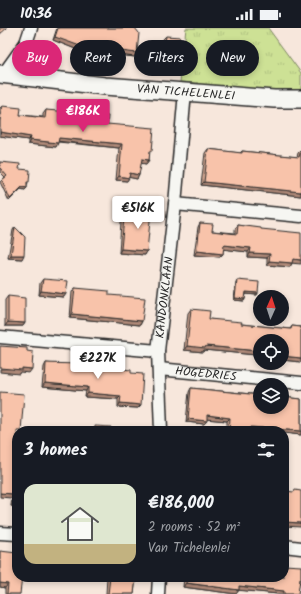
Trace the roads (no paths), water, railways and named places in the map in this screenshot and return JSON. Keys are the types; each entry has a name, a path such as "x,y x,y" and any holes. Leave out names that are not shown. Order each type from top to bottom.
{"street":[{"path":"27,40 32,28"},
{"path":"2,74 12,61"},
{"name":"VAN TICHELENLEI","path":"2,74 185,92 274,99 301,99"},
{"name":"KANDONKLAAN","path":"161,426 158,351 175,204 185,92"},
{"path":"175,204 301,216"},
{"path":"0,337 158,351"},
{"name":"HOGEDRIES","path":"159,369 301,383"},
{"path":"0,533 12,534"},
{"path":"289,547 301,548"},
{"path":"158,594 159,582"}]}
